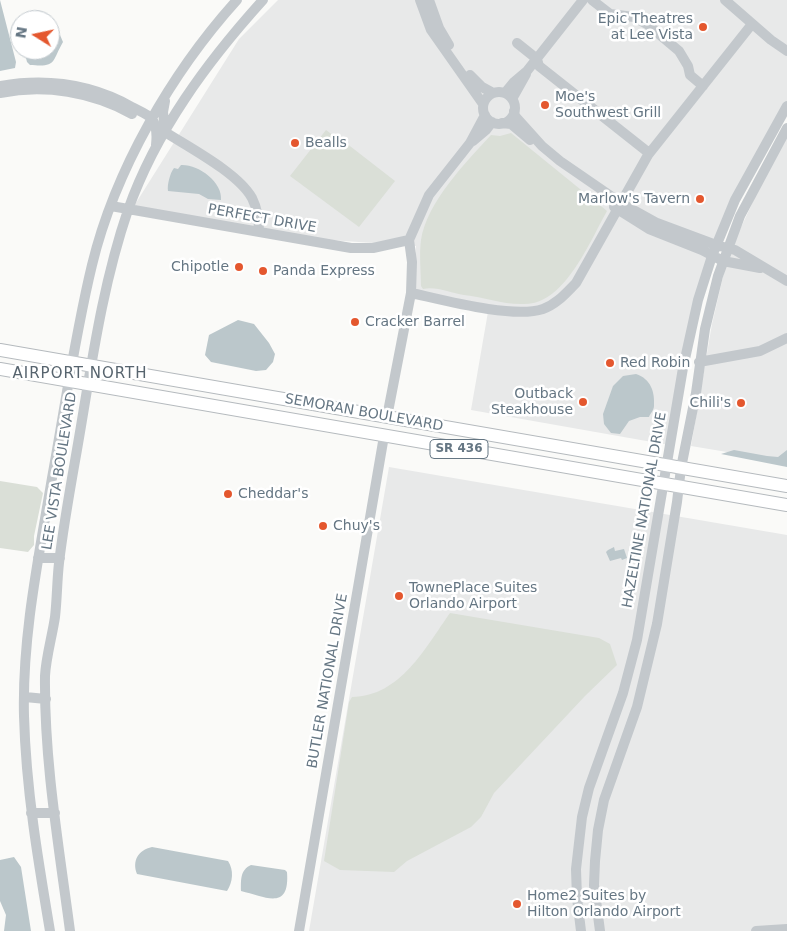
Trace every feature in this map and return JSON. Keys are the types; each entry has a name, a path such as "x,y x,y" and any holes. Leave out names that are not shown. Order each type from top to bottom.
{"main road":[{"name":"SEMORAN BOULEVARD","path":"0,350 787,486"},
{"name":"SEMORAN BOULEVARD","path":"0,369 787,505"},
{"path":"352,430 375,425 387,417"},
{"path":"384,436 396,429 418,423"}],"street":[{"name":"LEE VISTA BOULEVARD","path":"50,931 31,812 26,760 25,697 29,629 38,558 72,362 92,264 111,206 126,170 150,121 185,64 218,20 237,0"},
{"name":"LEE VISTA BOULEVARD","path":"70,931 47,747 45,673 55,616 60,558 91,365 109,275 129,209 156,148 201,75 233,33 263,0"},
{"path":"420,0 431,30 484,104 493,120 511,124 560,165 609,202 714,250 722,261 766,269"},
{"path":"429,0 439,28 466,71 482,87 493,93"},
{"path":"509,96 583,0"},
{"path":"592,0 610,14 634,17 647,24 679,52 688,66 690,75 703,86"},
{"path":"725,0 787,51"},
{"path":"218,20 233,33"},
{"path":"411,293 508,311 529,312 544,309 560,300 576,283 649,153 752,24"},
{"path":"516,43 537,59 538,66 649,153"},
{"path":"0,86 38,82 70,84 117,98 150,121 156,131 156,148"},
{"path":"0,93 37,89 65,91 106,102 150,121"},
{"path":"168,92 163,112 166,132 243,184 252,199 258,220 259,232"},
{"path":"484,104 488,96 493,93 501,92 509,96 515,116 542,146 619,207"},
{"name":"HAZELTINE NATIONAL DRIVE","path":"581,931 576,879 576,858 580,826 589,788 620,704 632,661 690,335 698,300 714,250 738,194 787,106"},
{"path":"493,120 510,119 514,111"},
{"path":"387,417 411,293 412,262 409,240 429,195 470,143 486,130 493,120"},
{"name":"HAZELTINE NATIONAL DRIVE","path":"600,931 594,885 600,821 608,790 626,742 645,676 657,624 705,329 722,261 740,216 787,128"},
{"name":"PERFECT DRIVE","path":"111,206 350,248 373,248 409,240"},
{"path":"714,250 727,248 735,250 787,280"},
{"path":"699,362 760,351 787,338"},
{"name":"BUTLER NATIONAL DRIVE","path":"299,931 384,436"},
{"path":"38,558 60,558"},
{"path":"25,697 46,698"},
{"path":"31,812 55,813"},
{"path":"756,931 787,928"}],"shaded area":[{"path":"0,0 10,39 10,60 15,60 16,62 15,68 0,71"},
{"path":"278,0 787,0 787,101 743,181 712,249 669,445 471,410 489,306 414,291 416,246 330,240 134,206 239,39"},
{"path":"60,35 63,42 60,48"},
{"path":"26,60 53,60 45,65 30,65"},
{"path":"326,130 337,136 395,181 359,227 290,176"},
{"path":"511,133 607,211 584,254 564,282 552,294 539,301 525,304 509,303 438,289 423,289 421,286 420,245 431,211 449,183 491,135 500,136"},
{"path":"787,135 787,462 691,446 712,324 728,255 772,161"},
{"path":"181,165 188,165 208,175 218,187 221,193 221,200 208,199 199,194 168,191 168,182 174,168 178,169"},
{"path":"238,320 254,324 269,343 275,354 273,362 266,370 256,371 211,362 205,355 209,335"},
{"path":"636,374 645,379 651,387 654,396 653,409 649,417 640,417 629,421 620,434 611,433 604,424 603,414 613,386 623,376"},
{"path":"734,450 778,457 787,450 787,467 721,454"},
{"path":"389,467 787,535 787,931 309,931"},
{"path":"0,481 37,487 43,493 34,536 34,545 28,552 0,548"},
{"path":"614,547 615,551 624,549 627,558 610,561 606,552"},
{"path":"450,613 599,638 610,644 617,665 585,696 494,793 481,817 471,827 407,861 394,872 340,870 324,861 349,702 352,697 369,695 398,679 421,655"},
{"path":"152,847 228,861 232,872 232,880 227,891 137,874 135,865 137,857 147,848"},
{"path":"14,857 21,867 31,931 4,931 6,915 0,901 0,860"},
{"path":"251,865 285,870 287,872 287,884 285,892 280,897 267,898 241,891 243,873"}],"place":[{"name":"Epic Theatres at Lee Vista","path":"703,27"},
{"name":"Moe's Southwest Grill","path":"545,105"},
{"name":"Bealls","path":"295,143"},
{"name":"Marlow's Tavern","path":"700,199"},
{"name":"Chipotle","path":"239,267"},
{"name":"Panda Express","path":"263,271"},
{"name":"Cracker Barrel","path":"355,322"},
{"name":"Red Robin","path":"610,363"},
{"name":"Outback Steakhouse","path":"583,402"},
{"name":"Chili's","path":"741,403"},
{"name":"Cheddar's","path":"228,494"},
{"name":"Chuy's","path":"323,526"},
{"name":"TownePlace Suites Orlando Airport","path":"399,596"},
{"name":"Home2 Suites by Hilton Orlando Airport","path":"517,904"}],"district":[{"name":"AIRPORT NORTH","path":"80,374"}]}
